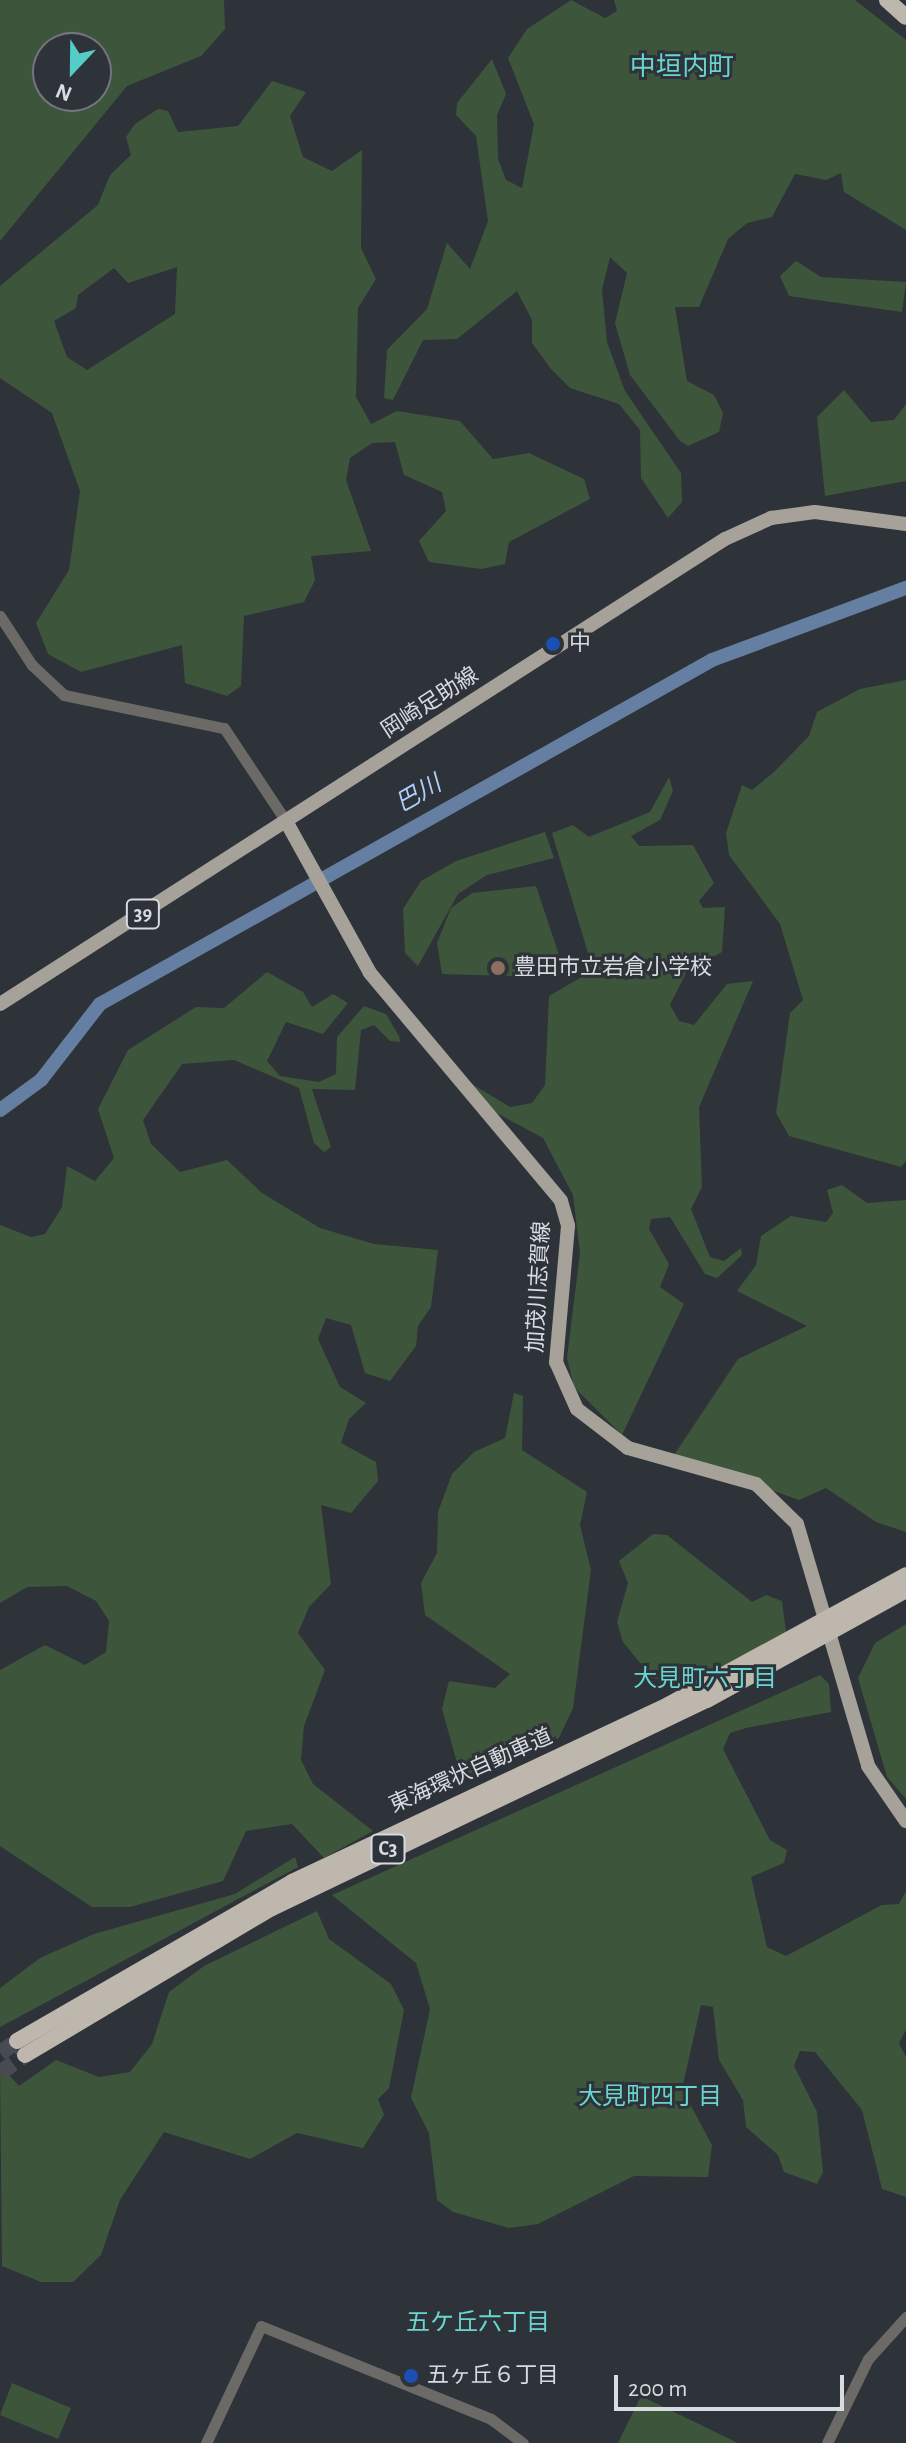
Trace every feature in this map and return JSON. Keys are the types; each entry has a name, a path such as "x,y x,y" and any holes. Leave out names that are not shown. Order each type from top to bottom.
{"highway":[{"path":"887,0 906,17"},
{"name":"東海環状自動車道","path":"759,1665 906,1575"},
{"name":"東海環状自動車道","path":"21,2048 323,1881 906,1590"}],"main road":[{"name":"岡崎足助線","path":"0,1004 746,529 815,512 906,524"},
{"name":"加茂川志賀線","path":"287,823 340,919 393,1003 561,1201 568,1226 556,1362 577,1409 628,1448 756,1484 797,1524 868,1766 906,1821"}],"street":[{"path":"0,616 32,665 64,695 224,728 287,823"},
{"path":"827,2443 868,2359 906,2317"},
{"path":"206,2443 261,2326 491,2419 523,2443"}],"green space":[{"path":"0,0 224,0 225,29 201,56 127,86 112,104 112,32 32,32 32,112 106,112 0,241"},
{"path":"571,0 605,18 617,11 614,0 855,0 906,40 906,230 844,192 841,173 826,180 795,174 772,217 747,223 728,239 699,307 675,307 687,381 714,395 723,413 719,432 688,446 680,441 630,375 615,323 627,273 610,257 602,290 607,342 625,391 681,473 682,502 668,518 641,478 640,430 619,404 570,388 551,369 532,343 532,320 517,291 457,339 423,340 393,400 384,398 387,350 427,309 447,243 470,269 488,221 476,136 456,115 457,103 492,59 506,94 497,115 498,159 506,180 522,188 534,124 508,58 527,29"},
{"path":"272,81 306,92 290,116 303,157 332,171 362,150 361,248 376,279 358,308 356,397 371,424 397,411 460,421 493,459 529,453 584,479 590,499 509,542 505,564 481,569 429,562 419,541 446,511 442,492 404,475 395,442 372,443 350,458 346,480 371,551 311,556 315,580 304,602 244,616 241,686 227,696 185,683 182,645 81,672 48,654 36,623 69,570 80,491 52,413 0,378 0,286 98,205 110,175 131,155 126,137 135,124 158,109 168,111 178,132 238,126","holes":["177,267 175,314 87,370 67,357 54,321 76,308 78,295 114,268 128,283"]},
{"path":"796,261 821,277 906,282 902,312 789,296 780,276"},
{"path":"844,390 871,422 894,420 906,404 906,481 825,496 817,417"},
{"path":"906,680 906,1161 901,1167 789,1136 776,1113 790,1013 803,1000 780,924 729,855 726,833 742,785 752,790 774,772 809,736 817,712 860,689"},
{"path":"669,777 673,791 660,820 631,836 639,846 693,845 714,883 699,901 703,908 725,907 722,952 687,971 670,1005 679,1021 694,1025 727,984 753,981 699,1107 702,1187 691,1209 710,1257 724,1261 741,1248 742,1255 717,1278 705,1274 670,1217 651,1219 649,1229 669,1264 660,1287 684,1304 622,1435 574,1387 567,1358 580,1253 573,1195 543,1138 489,1109 472,1084 510,1107 532,1103 545,1085 549,996 585,975 588,953 552,833 573,825 589,837 650,812"},
{"path":"545,832 554,858 487,875 458,894 418,966 405,953 403,909 421,881 456,861"},
{"path":"536,886 561,961 555,970 540,977 442,974 437,943 451,908 472,893"},
{"path":"267,972 303,992 312,1007 333,994 348,1003 323,1034 286,1022 267,1061 280,1076 319,1082 336,1074 337,1037 364,1006 386,1014 399,1036 400,1042 390,1041 374,1025 361,1030 355,1090 312,1089 331,1147 324,1152 314,1143 299,1088 234,1060 182,1064 143,1120 151,1144 180,1172 227,1160 262,1193 320,1228 374,1244 438,1250 431,1307 418,1326 416,1346 390,1381 365,1373 351,1325 326,1318 318,1339 340,1387 366,1403 349,1419 341,1443 376,1462 378,1481 351,1513 321,1505 331,1584 309,1607 298,1633 325,1670 304,1726 301,1760 313,1784 373,1831 324,1858 292,1824 246,1831 223,1881 130,1907 92,1907 0,1846 0,1670 45,1645 85,1665 106,1652 109,1621 96,1601 67,1586 27,1587 0,1603 0,1225 31,1237 45,1234 62,1207 67,1166 95,1181 114,1158 98,1109 128,1050 196,1007 224,1008"},
{"path":"842,1185 867,1203 906,1200 906,1532 876,1522 826,1488 799,1500 674,1455 738,1359 807,1326 737,1291 756,1265 761,1236 791,1216 826,1222 833,1213 827,1190"},
{"path":"514,1393 523,1396 522,1450 587,1492 580,1525 591,1570 573,1708 559,1738 479,1775 459,1770 442,1709 449,1681 495,1688 510,1674 425,1615 421,1583 437,1553 438,1512 452,1474 474,1452 505,1438"},
{"path":"653,1534 667,1535 752,1602 766,1595 782,1601 786,1632 688,1685 652,1678 623,1642 617,1622 628,1583 619,1561"},
{"path":"906,1624 906,1799 887,1777 858,1678 875,1643"},
{"path":"820,1675 829,1684 831,1712 730,1733 723,1749 770,1840 787,1850 784,1863 751,1877 767,1947 786,1956 882,1905 899,1904 906,1891 906,2030 899,2043 906,2057 906,2197 882,2189 862,2110 815,2052 800,2051 794,2066 817,2112 823,2172 817,2184 784,2172 778,2155 746,2127 743,2100 719,2060 713,2007 701,2005 682,2089 712,2145 708,2177 634,2176 538,2224 509,2228 453,2212 437,2200 429,2133 411,2098 430,2009 416,1963 332,1895"},
{"path":"295,1857 298,1867 0,2027 0,1988 40,1958 94,1934 235,1894"},
{"path":"317,1911 329,1939 391,1984 404,2010 389,2088 378,2099 384,2115 363,2148 297,2133 250,2159 164,2132 120,2200 101,2255 73,2282 41,2282 2,2266 0,2065 19,2086 56,2060 99,2077 130,2072 152,2044 169,1992 204,1966"},
{"path":"12,2383 71,2408 58,2439 0,2415"},
{"path":"641,2396 738,2443 618,2443"}],"waterway":[{"name":"巴川","path":"0,1110 41,1080 100,1004 712,660 906,588"}],"tunnel":[{"path":"0,2053 17,2041"},
{"path":"0,2073 25,2055"}],"place":[{"name":"中","path":"553,644"},
{"name":"豊田市立岩倉小学校","path":"498,968"},
{"name":"五ヶ丘６丁目","path":"411,2376"}],"district":[{"name":"中垣内町","path":"682,68"},
{"name":"大見町六丁目","path":"705,1680"},
{"name":"大見町四丁目","path":"650,2098"},
{"name":"五ケ丘六丁目","path":"478,2324"}]}
